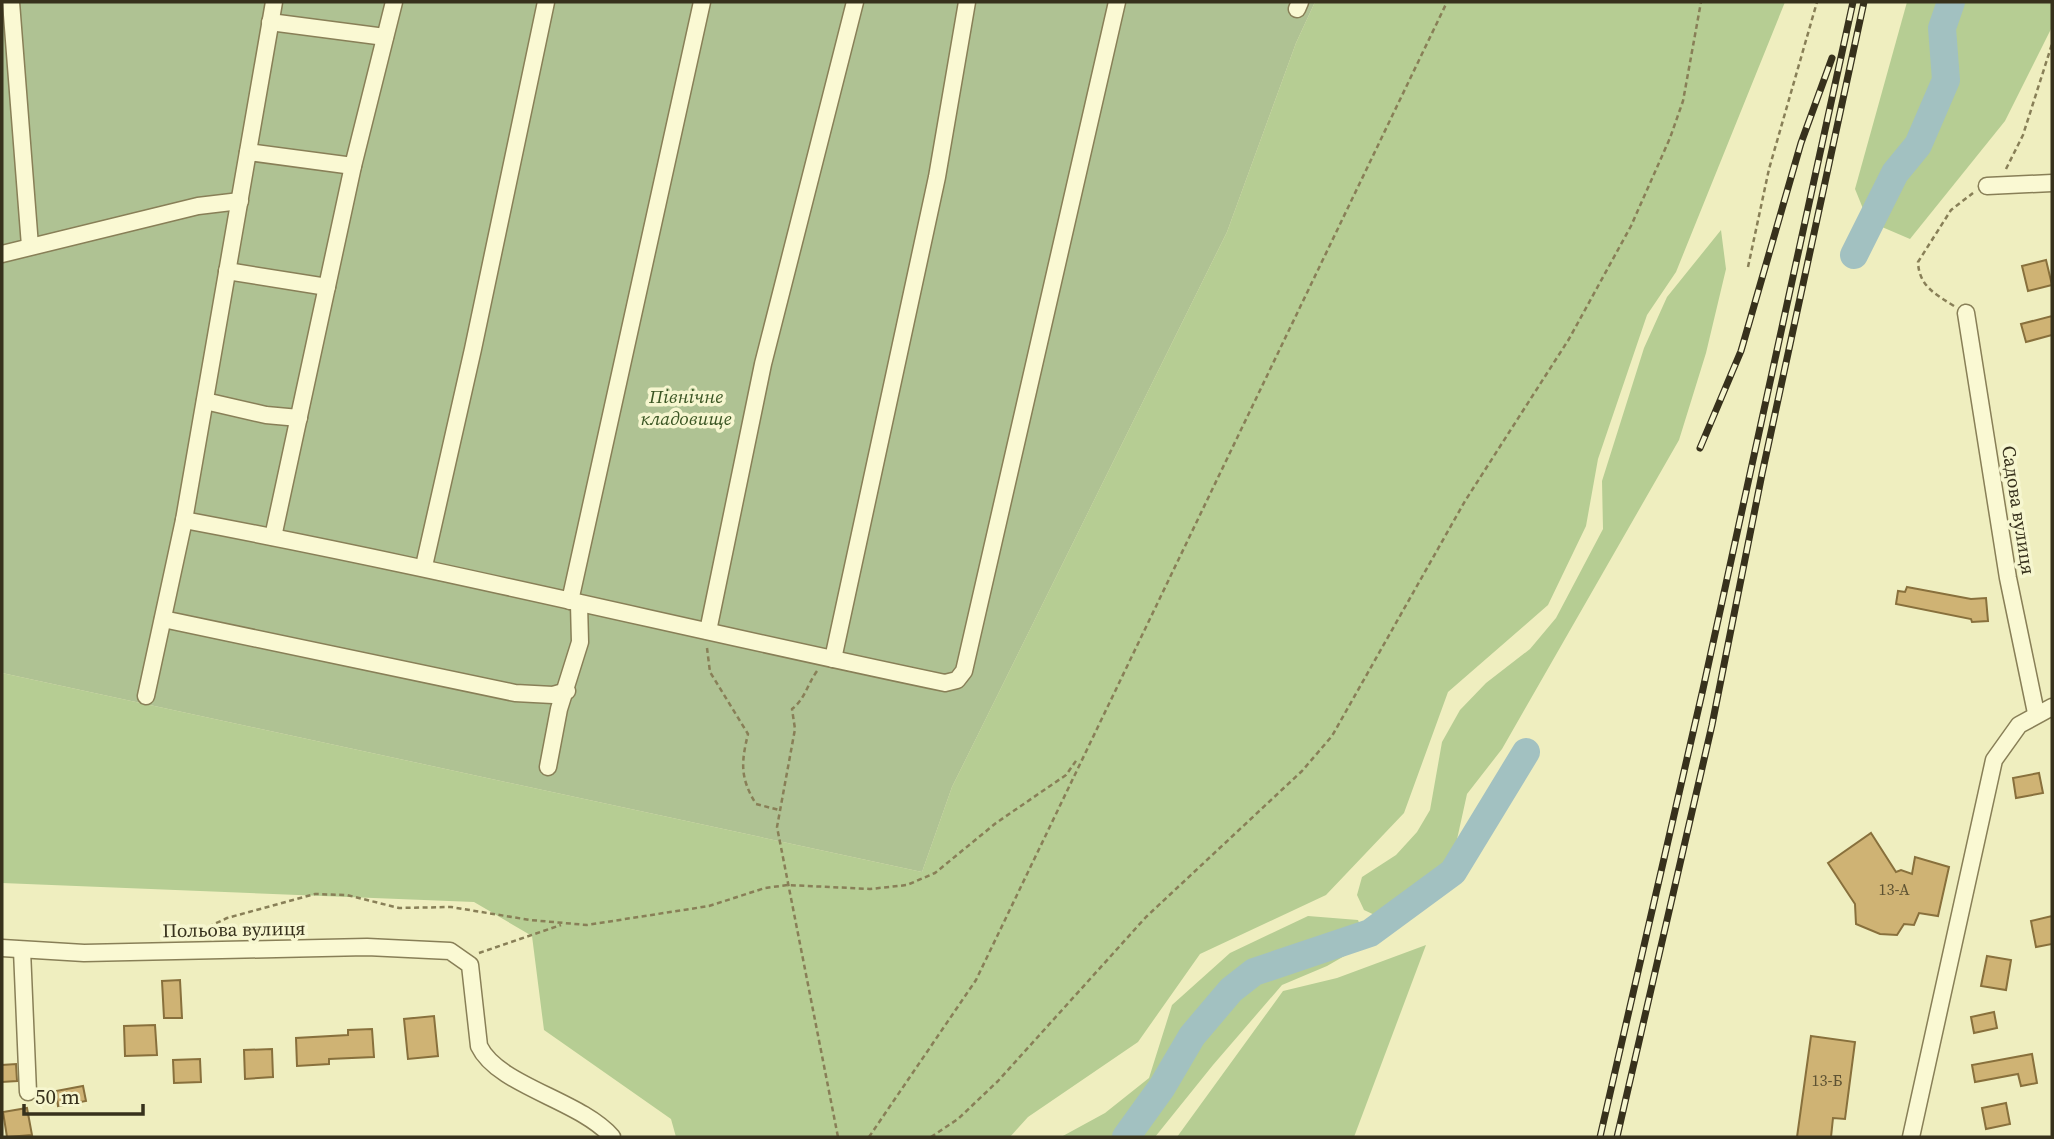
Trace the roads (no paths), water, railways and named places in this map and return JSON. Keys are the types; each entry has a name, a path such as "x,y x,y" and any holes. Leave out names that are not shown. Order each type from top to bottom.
{"street":[{"path":"11,2 30,246"},
{"path":"146,696 184,520 274,2"},
{"path":"273,537 353,166 394,2"},
{"path":"424,566 546,2"},
{"path":"548,767 559,709 567,691 580,642 574,602 702,2"},
{"path":"708,631 762,364 855,2"},
{"path":"833,659 937,177 967,2"},
{"path":"184,520 424,566 833,659 946,682 957,680 964,671 1117,2"},
{"path":"270,22 385,37"},
{"path":"248,152 353,166"},
{"path":"1987,186 2052,183"},
{"path":"2,254 198,206 240,201"},
{"path":"227,271 327,287"},
{"name":"Садова вулиця","path":"1966,313 2008,578 2036,713"},
{"path":"205,401 266,415 299,418"},
{"path":"163,619 515,693 553,695 567,691"},
{"path":"1910,1137 1994,760 2005,741 2036,713 2052,707"},
{"name":"Польова вулиця","path":"2,948 171,952 367,947 450,951 461,956 473,976 479,1046 483,1055 513,1077 588,1116 612,1137"},
{"path":"22,950 28,1092"}],"waterway":[{"path":"1854,255 1895,173 1918,145 1946,80 1942,28 1951,2"},
{"path":"1126,1137 1162,1087 1192,1036 1231,990 1254,972 1370,933 1453,872 1526,752"}],"railway":[{"path":"1600,1137 1703,689 1853,2"},
{"path":"1617,1137 1712,725 1762,474 1864,2"},
{"path":"1700,448 1741,351 1801,143 1832,58"}],"park label":[{"name":"Північне кладовище","path":"686,407"}]}
